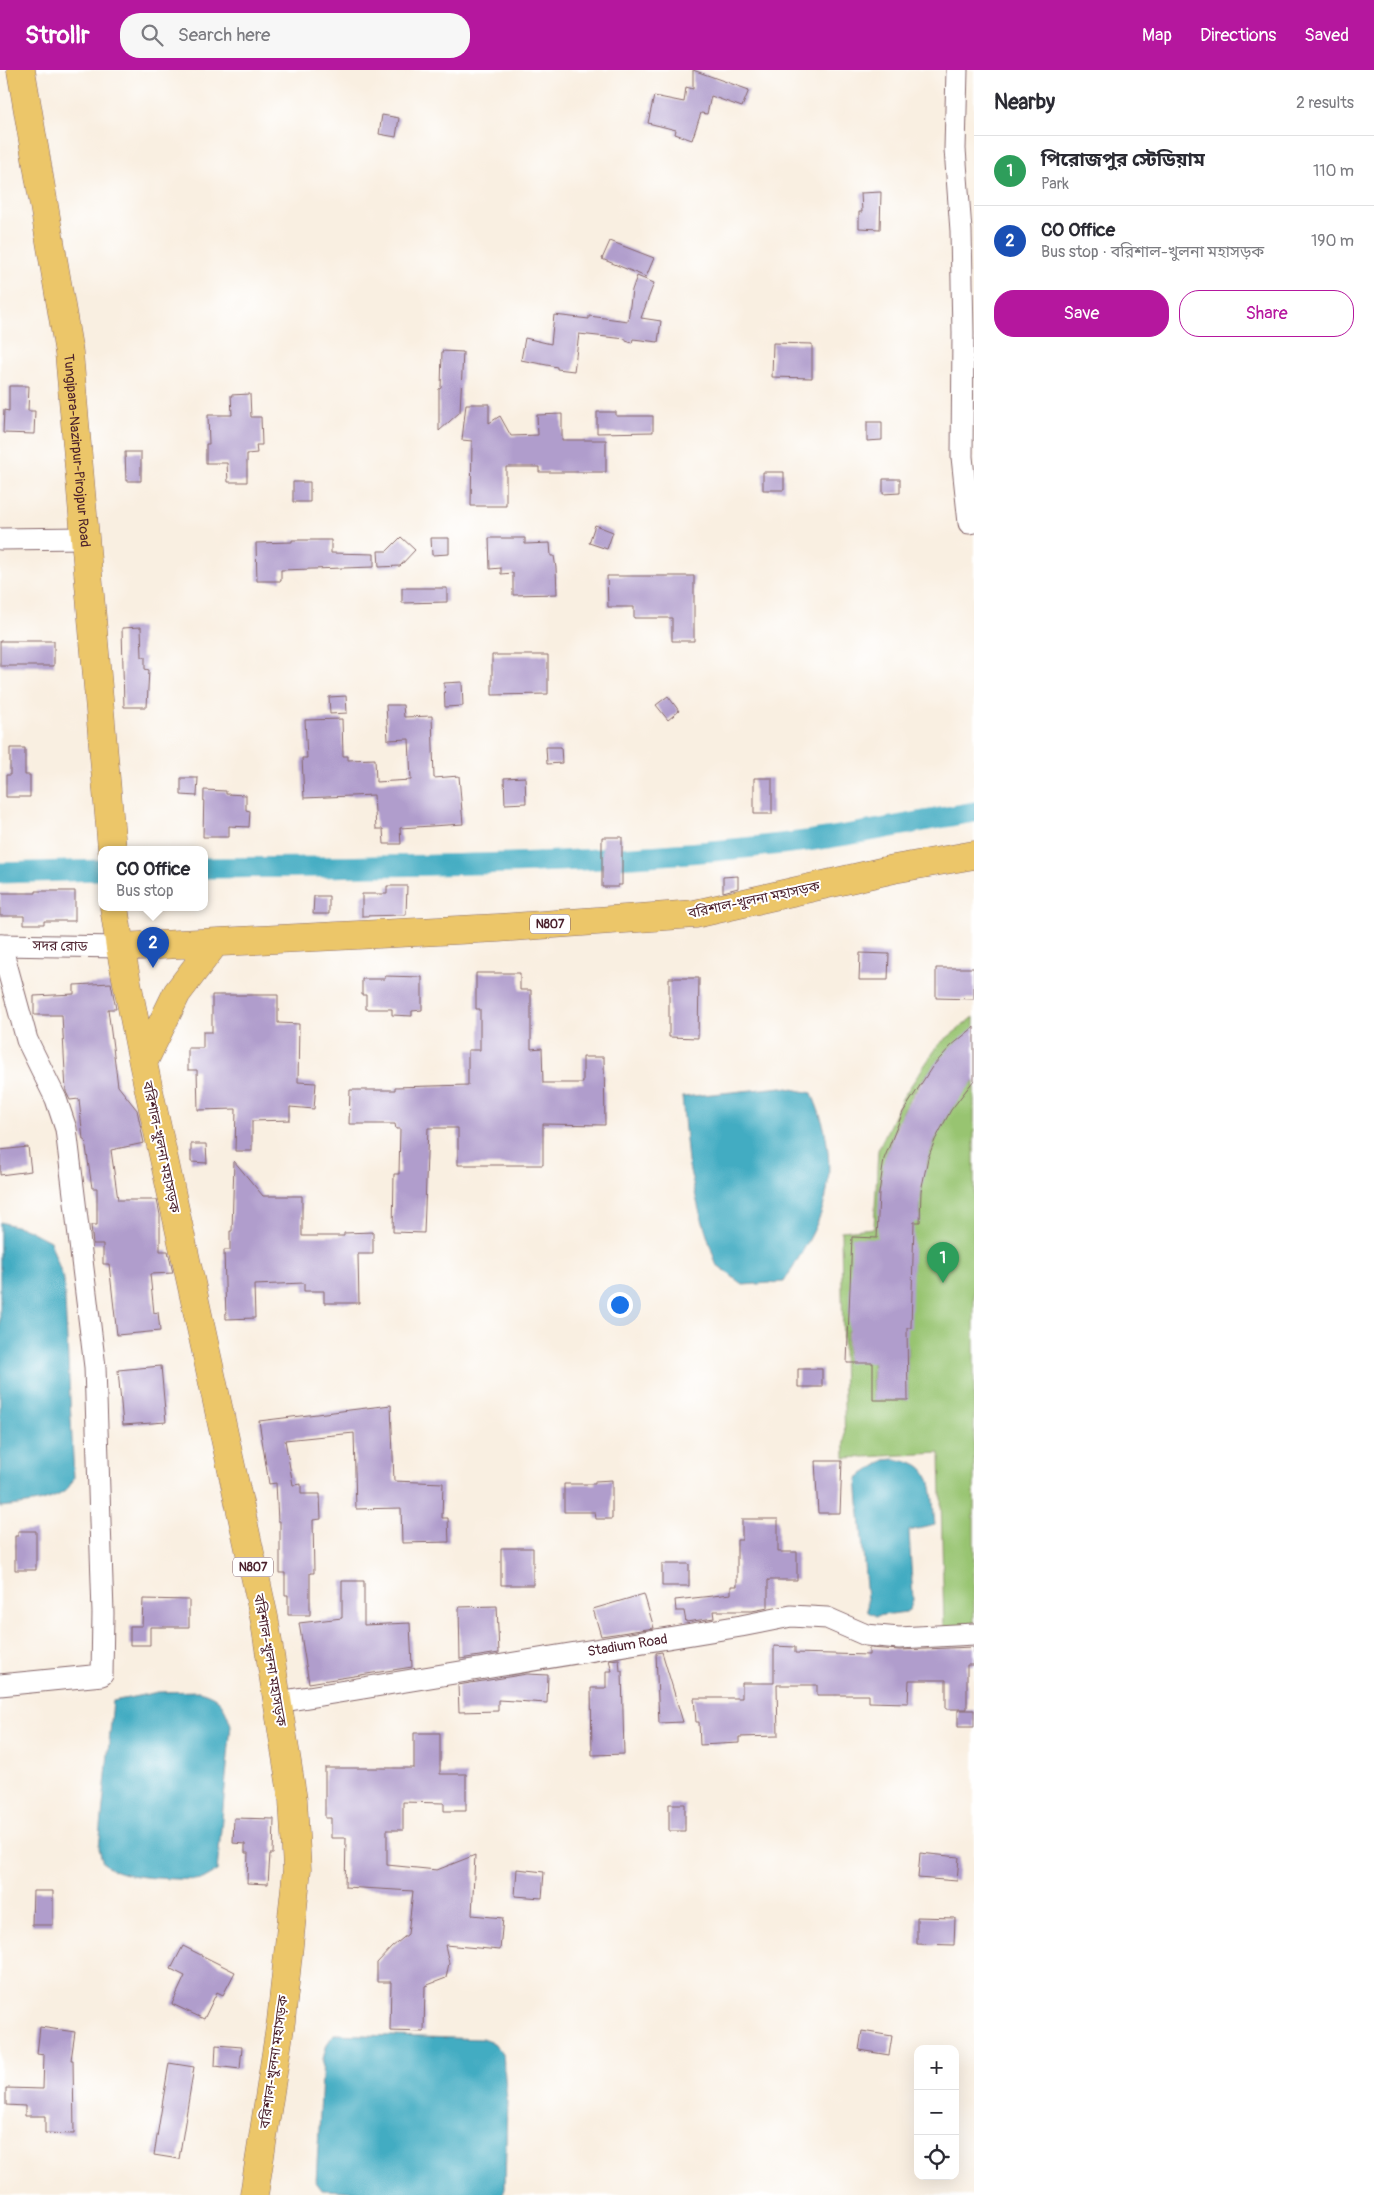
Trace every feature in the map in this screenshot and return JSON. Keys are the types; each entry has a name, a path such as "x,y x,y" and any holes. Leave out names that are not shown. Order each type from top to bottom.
{"main road":[{"name":"Tungipara-Nazirpur-Pirojpur Road","path":"21,70 69,354 112,841"},
{"name":"বরিশাল-খুলনা মহাসড়ক","path":"254,2195 281,2021 297,1868 293,1800 264,1617 143,1063 120,947 216,943 695,914 894,869 974,855"},
{"path":"115,911 120,947"},
{"path":"143,1063 177,993 216,943"}],"street":[{"path":"956,70 955,149 961,231 963,333 962,457 970,522 974,522"},
{"path":"0,540 85,538"},
{"path":"0,1685 102,1675 103,1613 95,1367 67,1138 56,1099 27,1040 1,945"},
{"name":"সদর রোড","path":"1,945 120,947"},
{"name":"Stadium Road","path":"278,1702 741,1626 790,1616 827,1618 866,1635 900,1638 974,1634"}],"green space":[{"path":"974,1017 974,1028 938,1062 922,1080 909,1100 889,1144 879,1193 920,1222 921,1191 933,1146 954,1104 974,1080 974,1626 944,1628 940,1453 845,1458 841,1231 874,1228 878,1150 903,1097 939,1044","holes":["847,1331 867,1332 867,1363 847,1362","872,1343 907,1343 908,1400 873,1400"]}],"water":[{"path":"782,1087 812,1093 822,1121 829,1159 826,1197 814,1230 784,1282 743,1285 716,1264 699,1210 688,1162 682,1097"},
{"path":"0,1222 27,1229 50,1241 64,1280 74,1478 66,1490 59,1495 34,1503 0,1507"},
{"path":"885,1460 908,1461 925,1471 931,1485 935,1525 909,1531 913,1600 910,1609 906,1612 876,1616 868,1612 857,1478"},
{"path":"199,1691 212,1696 221,1703 231,1725 217,1871 203,1879 194,1880 133,1875 111,1869 104,1863 99,1848 113,1701 158,1692"},
{"path":"334,2034 483,2039 494,2043 503,2054 507,2100 505,2189 502,2195 421,2195 322,2190 316,2182 323,2059 327,2044"}],"building":[{"path":"693,70 749,90 742,107 711,96 707,114 701,113 692,140 675,134 676,130 648,123 654,96 684,102 686,87 693,89"},
{"path":"382,115 399,118 396,137 379,134"},
{"path":"881,192 880,229 859,228 859,212 862,212 861,193"},
{"path":"610,241 654,258 646,277 602,259"},
{"path":"637,276 654,283 641,318 661,321 658,342 633,339 632,343 626,341 626,339 579,334 574,371 521,360 525,338 551,344 554,315 589,319 589,316 628,321 632,290"},
{"path":"773,343 812,344 812,378 772,377"},
{"path":"442,351 463,352 460,412 439,431 439,389 441,388"},
{"path":"9,386 29,386 28,411 35,411 34,434 3,433 4,410 9,411"},
{"path":"250,394 251,417 261,417 262,445 256,445 257,453 247,454 247,482 228,482 227,463 206,463 206,444 209,444 208,415 232,415 231,395"},
{"path":"466,404 489,404 489,423 500,416 511,436 538,435 537,415 562,414 562,440 606,440 606,472 539,472 539,467 506,467 506,506 471,506 472,441 462,440"},
{"path":"597,412 616,412 616,416 653,416 653,432 597,433"},
{"path":"867,422 882,422 882,440 867,441"},
{"path":"125,452 141,452 141,481 126,481"},
{"path":"763,472 784,472 784,490 763,490"},
{"path":"883,479 900,479 900,493 883,494"},
{"path":"293,482 310,482 310,502 293,502"},
{"path":"595,525 613,532 607,549 589,543"},
{"path":"401,537 415,550 400,566 379,567 378,551 387,551"},
{"path":"431,538 449,538 449,554 432,555"},
{"path":"489,538 525,538 525,544 550,543 551,556 554,556 556,568 557,594 513,595 513,573 501,574 501,568 490,569"},
{"path":"292,540 331,540 331,553 374,554 374,567 281,570 281,581 257,581 256,543 292,542"},
{"path":"607,576 694,576 694,641 672,641 672,618 634,618 634,607 608,607"},
{"path":"402,588 447,588 447,602 402,603"},
{"path":"141,627 142,657 145,657 145,669 149,670 147,707 124,707 122,628"},
{"path":"0,641 54,641 54,666 0,666"},
{"path":"492,655 548,655 548,694 492,695"},
{"path":"462,682 463,706 445,707 444,683"},
{"path":"346,696 347,713 330,714 329,697"},
{"path":"668,696 679,711 668,720 656,705"},
{"path":"386,705 403,705 404,717 432,716 434,778 459,776 463,824 400,828 401,844 384,844 383,829 376,829 374,795 304,798 302,758 307,758 305,720 342,719 343,756 348,756 348,760 375,759 376,782 411,780 409,739 388,740"},
{"path":"546,747 561,747 562,763 547,764"},
{"path":"10,748 25,748 25,775 30,775 30,797 6,797 6,775 10,775"},
{"path":"525,777 526,803 505,804 504,778"},
{"path":"181,778 198,778 197,796 181,795"},
{"path":"754,778 772,778 772,814 754,814"},
{"path":"204,790 226,791 226,794 246,795 246,810 250,811 249,827 229,826 229,837 203,837"},
{"path":"602,837 622,837 622,885 618,885 618,887 602,887"},
{"path":"738,876 738,888 723,892 723,877"},
{"path":"387,886 407,886 406,915 362,916 362,894 387,894"},
{"path":"36,891 75,891 75,921 44,921 44,924 24,924 24,916 0,916 0,893 36,893"},
{"path":"314,896 329,896 329,914 313,914"},
{"path":"860,953 889,954 888,980 859,980"},
{"path":"936,968 974,968 974,999 936,998"},
{"path":"476,973 520,973 520,990 531,990 531,1049 542,1048 543,1083 583,1083 583,1057 604,1057 605,1125 543,1124 543,1165 458,1165 458,1128 428,1128 424,1233 393,1232 394,1174 399,1174 400,1129 396,1129 395,1124 349,1124 350,1090 395,1090 395,1087 468,1085 468,1050 480,1050 480,1009 476,1009"},
{"path":"385,976 422,977 422,1010 412,1011 412,1016 392,1015 392,1009 366,1009 366,995 362,995 362,979 385,979"},
{"path":"669,978 699,978 698,1038 669,1037"},
{"path":"111,983 116,1009 108,1009 118,1086 137,1110 144,1143 111,1150 118,1200 157,1200 160,1215 160,1251 168,1251 173,1273 150,1274 154,1313 158,1312 160,1331 117,1335 109,1264 103,1264 103,1244 93,1244 91,1225 97,1225 97,1188 92,1188 85,1140 83,1140 79,1099 70,1100 66,1092 62,1015 34,1015 34,996 74,994 74,985"},
{"path":"212,995 278,995 278,1023 299,1024 298,1082 316,1083 314,1109 290,1107 290,1120 252,1121 252,1151 235,1151 236,1109 198,1110 197,1070 188,1070 188,1048 203,1048 203,1032 212,1032"},
{"path":"974,1027 974,1080 951,1110 935,1140 928,1158 921,1191 920,1222 914,1222 911,1328 907,1328 908,1400 873,1400 873,1363 847,1363 852,1237 877,1238 879,1193 884,1159 903,1112 932,1067 951,1046"},
{"path":"191,1144 206,1144 207,1163 191,1162"},
{"path":"28,1147 31,1171 0,1175 0,1150"},
{"path":"234,1161 263,1196 302,1196 302,1236 344,1236 344,1233 373,1232 373,1254 358,1254 359,1303 324,1303 324,1291 304,1291 304,1283 254,1285 255,1318 226,1319 224,1250 230,1250"},
{"path":"161,1366 166,1422 123,1425 118,1370"},
{"path":"798,1369 822,1369 822,1387 798,1387"},
{"path":"391,1405 394,1481 443,1483 442,1518 448,1518 449,1542 402,1543 401,1508 356,1509 354,1433 285,1440 293,1485 301,1484 301,1494 320,1494 321,1519 313,1520 314,1573 310,1573 310,1615 288,1615 288,1595 285,1595 285,1573 280,1573 280,1521 278,1521 276,1483 269,1484 259,1421"},
{"path":"815,1461 842,1461 840,1513 818,1513"},
{"path":"612,1480 612,1519 596,1519 595,1512 564,1512 564,1484 595,1484 595,1481"},
{"path":"742,1519 778,1519 778,1552 797,1552 797,1580 768,1580 768,1608 752,1611 713,1611 714,1618 686,1622 684,1611 676,1611 675,1600 731,1594 731,1586 737,1586 737,1540 742,1540"},
{"path":"18,1531 36,1531 36,1570 15,1570 15,1536 18,1536"},
{"path":"501,1548 533,1548 533,1585 501,1585"},
{"path":"662,1564 689,1564 689,1586 662,1586"},
{"path":"342,1581 364,1581 364,1625 410,1623 412,1667 309,1683 299,1623 342,1618"},
{"path":"644,1594 654,1628 601,1636 593,1609"},
{"path":"143,1599 189,1600 189,1627 150,1627 150,1645 130,1645 130,1626 142,1626"},
{"path":"497,1606 499,1653 460,1659 459,1607"},
{"path":"774,1646 795,1647 795,1653 869,1655 869,1648 900,1650 974,1647 974,1665 967,1665 967,1709 946,1709 946,1680 909,1680 908,1703 869,1702 869,1695 817,1695 817,1685 777,1685 778,1736 739,1737 739,1743 700,1745 699,1722 696,1722 694,1698 742,1698 742,1683 774,1683"},
{"path":"662,1652 683,1722 659,1723 656,1653"},
{"path":"619,1659 620,1671 622,1671 624,1754 592,1755 591,1688 606,1688 606,1671 612,1671 609,1660"},
{"path":"527,1674 548,1675 547,1703 498,1700 498,1711 459,1712 458,1685"},
{"path":"958,1710 974,1710 974,1727 958,1727"},
{"path":"414,1733 440,1733 440,1774 466,1774 466,1811 444,1811 444,1803 403,1802 403,1830 387,1830 387,1865 437,1870 475,1855 472,1915 503,1918 500,1950 445,1945 449,1963 446,1978 425,1986 424,2032 390,2031 391,1982 377,1982 377,1963 408,1934 413,1891 345,1887 346,1838 331,1838 331,1818 325,1818 325,1768 414,1768"},
{"path":"669,1804 685,1804 685,1831 669,1831"},
{"path":"234,1818 274,1819 273,1854 270,1854 268,1884 247,1883 248,1853 245,1853 245,1844 233,1843"},
{"path":"920,1853 959,1857 957,1881 918,1878"},
{"path":"517,1869 544,1872 542,1898 515,1896"},
{"path":"33,1891 53,1891 53,1925 32,1925"},
{"path":"917,1917 955,1918 954,1945 917,1944"},
{"path":"183,1946 235,1972 223,1995 217,1992 204,2019 172,2004 185,1976 171,1969"},
{"path":"40,2027 75,2032 71,2060 73,2060 74,2134 45,2133 45,2116 25,2116 25,2106 6,2105 6,2088 43,2089 44,2055 37,2054"},
{"path":"862,2031 892,2036 889,2055 859,2050"},
{"path":"216,2045 242,2047 240,2069 215,2066"},
{"path":"169,2063 194,2067 179,2159 154,2155"}],"waterway":[{"path":"208,868 501,863 650,856 798,842 974,812"},
{"path":"0,873 98,870"}],"place":[{"name":"CO Office","path":"153,968"},
{"name":"পিরোজপুর স্টেডিয়াম","path":"943,1283"}]}
